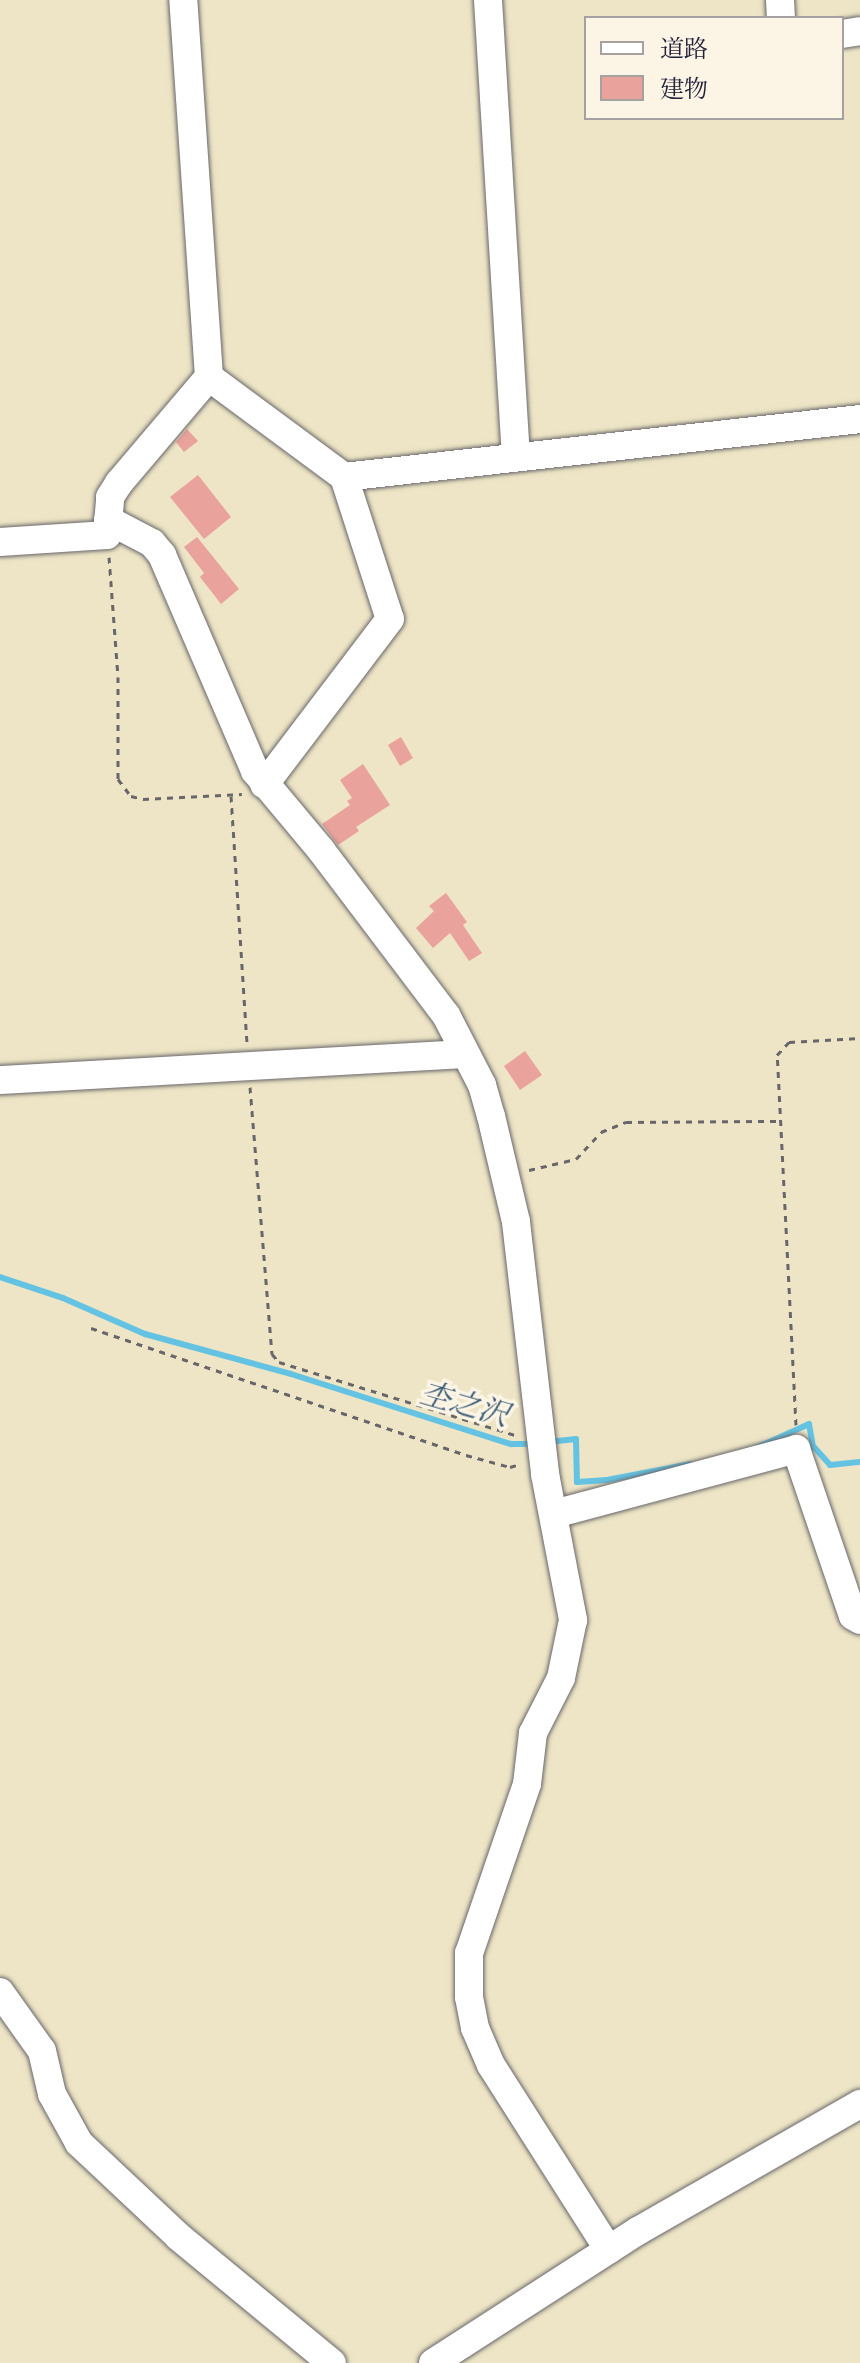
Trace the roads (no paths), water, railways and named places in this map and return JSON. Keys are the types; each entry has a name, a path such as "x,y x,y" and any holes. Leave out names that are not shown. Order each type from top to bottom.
{"street":[{"path":"108,528 110,497 119,483 209,377 183,0"},
{"path":"488,0 516,457"},
{"path":"209,377 344,477 390,619 264,785"},
{"path":"344,477 860,419"},
{"path":"0,542 108,528 152,543 162,555 264,785 321,850 446,1015 482,1085 516,1222 543,1451 573,1620 561,1678 533,1733 527,1784 469,1953 469,1997 475,2028 491,2065 609,2250"},
{"path":"0,1080 464,1054"},
{"path":"554,1514 796,1449 853,1616 860,1620"},
{"path":"0,1992 42,2051 52,2094 79,2143 179,2237 332,2363"},
{"path":"433,2363 609,2250 860,2104"}],"waterway":[{"name":"杢之沢","path":"0,1277 63,1298 145,1334 291,1374 511,1444 533,1444"},
{"name":"杢之沢","path":"758,1447 809,1424 813,1446 830,1465 860,1462"},
{"name":"杢之沢","path":"548,1442 576,1439 577,1482 607,1480 690,1464"}]}
